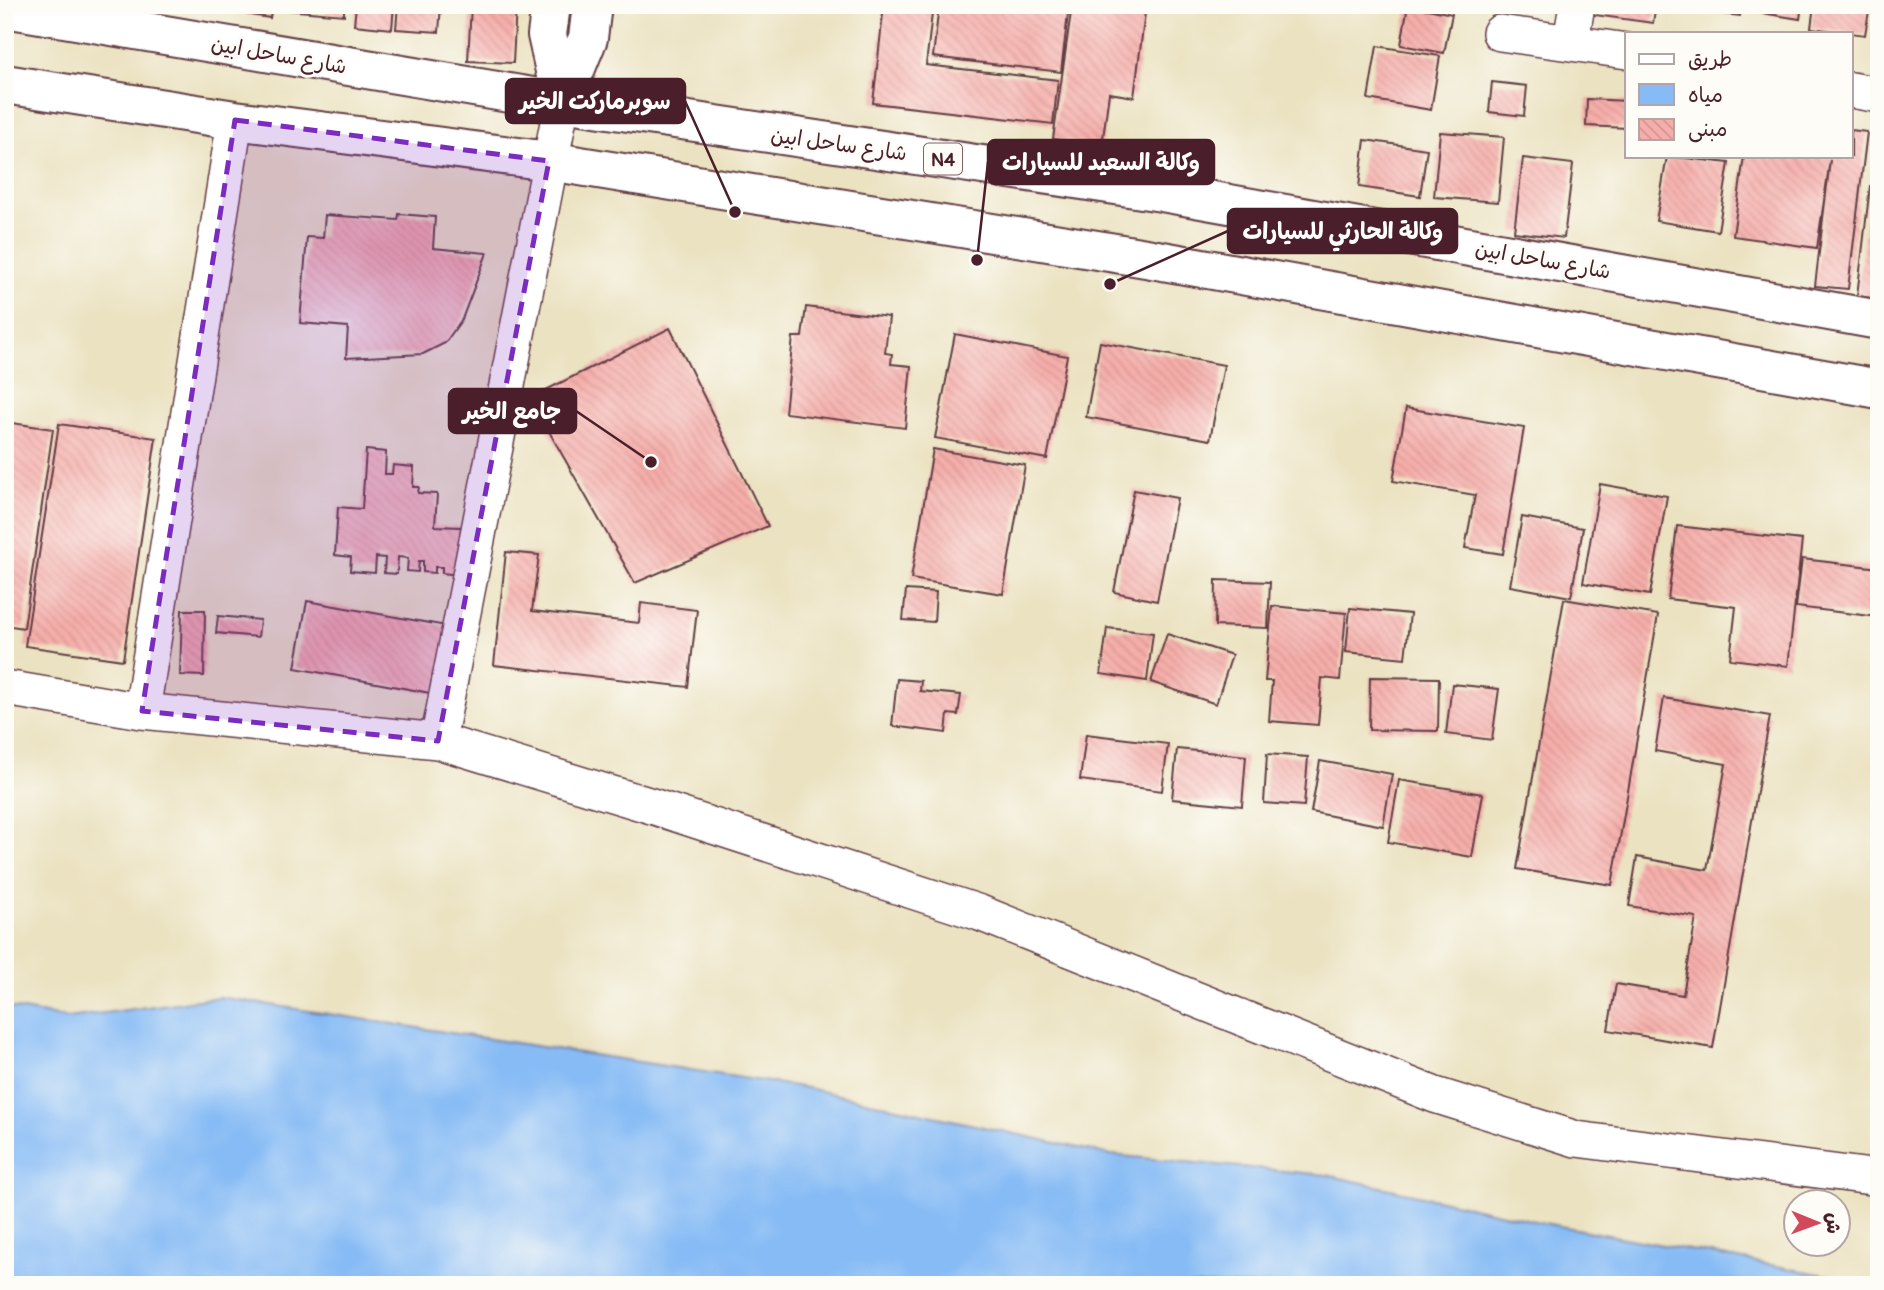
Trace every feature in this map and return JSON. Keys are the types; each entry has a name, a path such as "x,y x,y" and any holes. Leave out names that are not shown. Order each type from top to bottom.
{"main road":[{"path":"551,5 547,35 562,102"},
{"path":"562,102 588,38 592,5"},
{"name":"شارع ساحل ابين","path":"5,8 562,102 1162,192 1879,320"},
{"path":"5,84 235,120 549,161 1146,258 1879,389"}],"street":[{"path":"1571,41 1577,5"},
{"path":"1500,33 1625,51"},
{"path":"1853,90 1879,95"},
{"path":"438,741 562,102"},
{"path":"142,711 235,120"},
{"path":"5,688 142,711 438,741 668,811 980,913 1435,1095 1576,1139 1879,1178"}],"highlighted area":[{"path":"235,120 549,161 438,741 142,711"}],"water":[{"path":"219,997 807,1088 1111,1155 1327,1175 1549,1224 1879,1285 5,1285 5,1007 68,1018"}],"building":[{"path":"169,5 215,5 215,12"},
{"path":"221,5 272,5 270,18 220,10"},
{"path":"287,5 344,5 344,15 287,10"},
{"path":"356,5 394,5 392,29 354,25"},
{"path":"398,5 441,5 439,32 396,29"},
{"path":"471,5 516,5 513,63 468,61"},
{"path":"884,5 933,5 926,65 1058,80 1053,124 873,103"},
{"path":"939,5 1069,5 1061,72 933,57"},
{"path":"1072,5 1146,5 1134,97 1109,93 1102,146 1053,139"},
{"path":"1408,5 1452,14 1444,53 1401,45"},
{"path":"1588,5 1656,5 1653,23 1587,14"},
{"path":"1688,5 1741,5 1740,16 1687,10"},
{"path":"1750,5 1802,5 1800,19 1749,11"},
{"path":"1814,5 1870,5 1865,35 1811,28"},
{"path":"1377,46 1440,56 1431,110 1368,99"},
{"path":"1492,82 1527,86 1524,116 1489,112"},
{"path":"1587,99 1625,101 1625,128 1586,126"},
{"path":"1853,130 1867,132 1848,289 1815,286 1830,160 1817,248 1733,236 1744,158 1853,158"},
{"path":"1440,132 1504,137 1498,202 1434,197"},
{"path":"1365,140 1427,149 1420,196 1359,187"},
{"path":"1523,158 1573,164 1564,238 1514,232"},
{"path":"1667,158 1729,163 1718,231 1656,221"},
{"path":"1870,186 1879,187 1879,299 1857,296"},
{"path":"399,214 435,217 433,248 487,253 462,319 445,343 423,354 346,358 348,327 300,323 307,237 323,238 325,215 398,220"},
{"path":"806,307 889,317 885,353 892,354 891,364 911,366 905,428 785,413 793,337 802,337"},
{"path":"670,328 768,526 635,583 530,398"},
{"path":"955,334 1067,356 1047,459 935,438"},
{"path":"1100,342 1224,365 1210,440 1086,417"},
{"path":"1406,408 1524,428 1503,554 1465,548 1475,495 1393,481"},
{"path":"5,422 53,429 24,628 5,625"},
{"path":"59,424 156,438 123,660 25,646"},
{"path":"933,449 1025,465 1003,594 911,579"},
{"path":"366,450 386,452 385,474 392,474 393,465 414,467 413,487 419,487 418,493 437,494 435,526 461,527 459,575 442,573 442,567 435,567 435,573 423,572 423,561 419,561 418,572 407,571 408,558 398,557 397,574 384,573 385,558 376,557 375,573 350,571 351,557 335,555 338,507 362,509"},
{"path":"1600,484 1667,496 1650,595 1583,583"},
{"path":"1134,490 1177,498 1157,601 1114,592"},
{"path":"1522,517 1583,528 1571,597 1510,586"},
{"path":"1677,526 1802,540 1788,666 1730,659 1736,607 1668,599"},
{"path":"506,552 539,555 532,611 639,623 641,603 697,610 688,687 494,665"},
{"path":"1802,559 1879,568 1879,617 1796,607"},
{"path":"1216,580 1270,582 1268,628 1215,626"},
{"path":"906,590 936,592 934,622 903,620"},
{"path":"1564,599 1658,615 1612,885 1517,869"},
{"path":"307,601 452,627 441,695 295,668"},
{"path":"1272,606 1346,613 1340,680 1322,678 1318,725 1269,721 1272,681 1265,681"},
{"path":"1350,608 1410,614 1405,658 1346,652"},
{"path":"182,610 205,610 204,676 180,675"},
{"path":"218,616 260,620 258,637 216,633"},
{"path":"1107,628 1153,633 1147,681 1101,674"},
{"path":"1167,634 1232,655 1216,704 1151,682"},
{"path":"1370,677 1439,678 1438,731 1369,730"},
{"path":"897,679 921,681 920,691 961,695 958,715 948,714 946,733 892,726"},
{"path":"1452,684 1499,689 1492,740 1446,734"},
{"path":"1664,698 1770,716 1713,1048 1608,1030 1616,984 1683,995 1696,917 1629,906 1637,857 1707,870 1726,764 1655,751"},
{"path":"1086,734 1168,744 1162,791 1080,780"},
{"path":"1177,749 1246,756 1242,806 1172,799"},
{"path":"1267,754 1308,757 1304,806 1264,803"},
{"path":"1320,761 1392,774 1383,826 1311,812"},
{"path":"1399,780 1483,794 1472,857 1388,842"}],"place":[{"name":"سوبرماركت الخير","path":"735,212"},
{"name":"وكالة السعيد للسيارات","path":"977,260"},
{"name":"وكالة الحارثي للسيارات","path":"1110,284"},
{"name":"جامع الخير","path":"651,462"}]}
